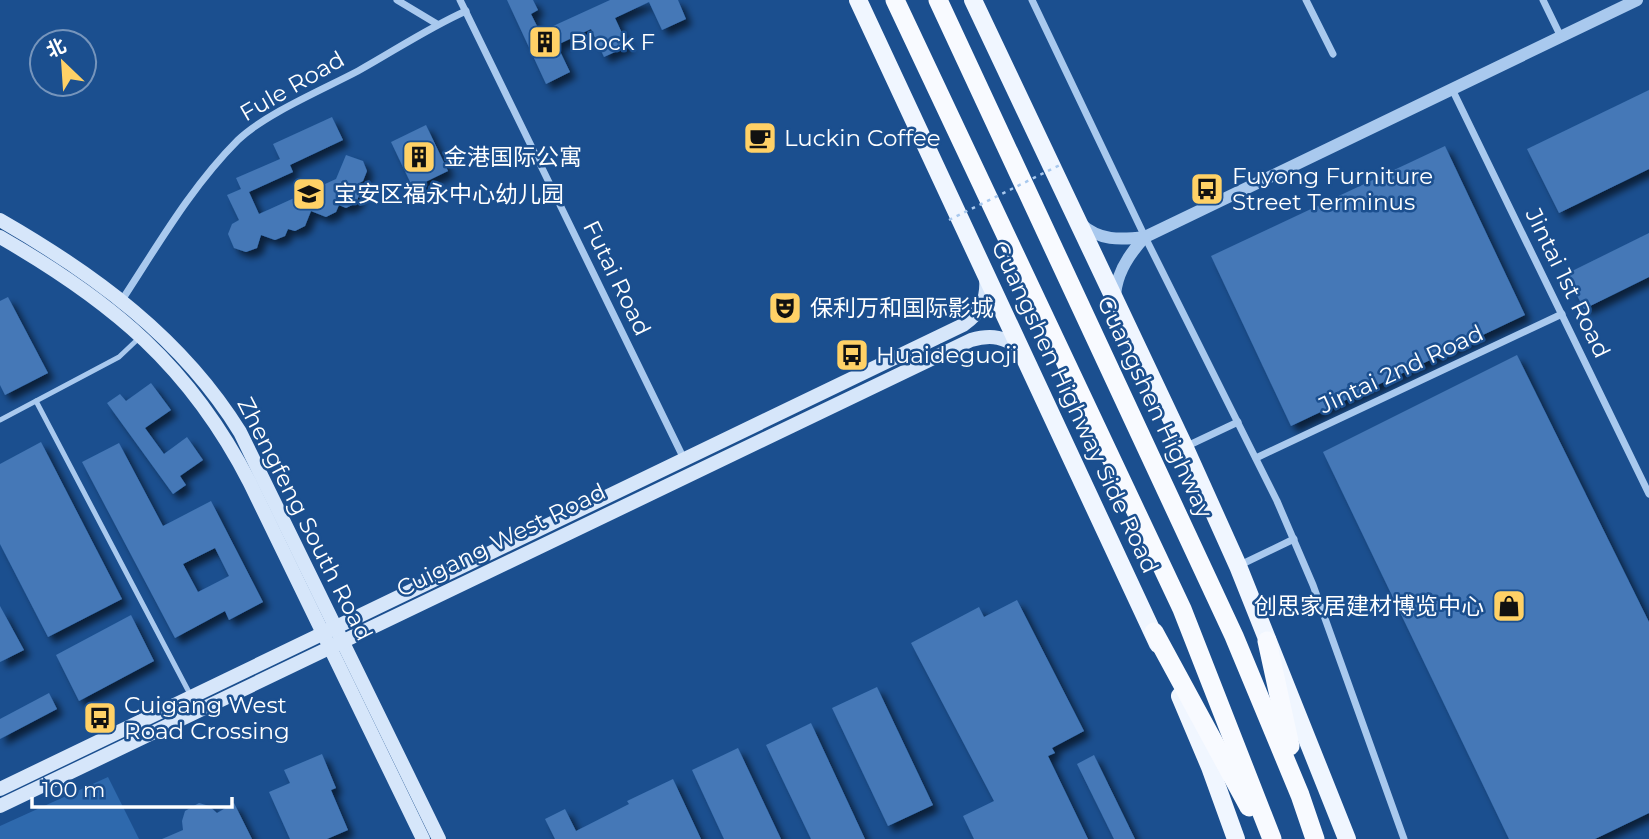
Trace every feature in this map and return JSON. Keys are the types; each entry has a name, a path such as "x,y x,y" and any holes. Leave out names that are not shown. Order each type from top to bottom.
{"highway":[{"path":"895,0 1182,609 1272,839"},
{"name":"Guangshen Highway","path":"938,0 1234,636 1300,795 1315,839"},
{"path":"1154,632 1266,839"},
{"path":"1268,641 1300,795"}],"main road":[{"name":"Guangshen Highway Side Road","path":"858,0 1154,632 1210,767 1236,839"},
{"path":"972,0 1185,448 1238,566 1347,839"},
{"name":"Zhengfeng South Road","path":"0,220 66,259 122,300 178,353 224,407 240,432 423,839"},
{"name":"Zhengfeng South Road","path":"0,237 58,271 141,336 196,395 219,427 329,630"},
{"name":"Cuigang West Road","path":"0,789 963,325 976,316 984,303 986,273"},
{"name":"Cuigang West Road","path":"0,806 937,356 984,336 998,336 1022,350"},
{"path":"930,341 937,347 937,356"},
{"name":"Zhengfeng South Road","path":"336,645 439,839"}],"street":[{"path":"397,0 437,24"},
{"name":"Futai Road","path":"460,0 684,460"},
{"path":"1032,0 1294,539 1332,636 1404,839"},
{"path":"1307,0 1333,54"},
{"path":"1543,0 1561,37"},
{"path":"1074,218 1103,238 1122,240 1145,237 1637,0"},
{"name":"Fule Road","path":"122,300 196,187 241,138 264,121 389,54 437,24 466,11"},
{"name":"Jintai 1st Road","path":"1452,89 1649,494"},
{"path":"1115,300 1115,285 1121,271 1145,237"},
{"name":"Jintai 2nd Road","path":"1256,458 1562,314"},
{"path":"1185,448 1238,422"},
{"path":"1238,566 1294,539"}],"lane":[{"path":"0,420 119,357 141,336"},
{"path":"36,401 192,697"}],"path":[{"path":"949,220 1062,164"}],"shaded area":[{"path":"108,777 139,839 0,839 0,826"}],"building":[{"name":"Block F","path":"507,0 533,0 538,10 531,14 540,32 610,0 678,0 686,19 662,30 649,2 615,18 628,46 604,57 591,29 557,45 570,72 546,84"},
{"path":"1649,90 1649,169 1559,213 1527,149"},
{"path":"332,117 343,140 290,165 293,172 249,192 259,214 336,179 346,155 363,161 367,171 363,181 356,185 360,193 356,203 346,208 339,205 336,212 326,217 311,211 305,226 295,231 288,229 285,236 275,240 261,235 257,248 246,252 234,248 228,234 232,224 239,220 227,195 241,189 236,178 280,159 273,144"},
{"name":"金港国际公寓","path":"426,125 448,171 413,188 391,142"},
{"path":"1445,146 1525,315 1291,426 1211,256"},
{"path":"1649,233 1649,277 1584,309 1566,274"},
{"path":"8,297 48,373 5,395 0,385 0,301"},
{"name":"创思家居建材博览中心","path":"1517,355 1649,622 1649,813 1595,839 1509,839 1323,452"},
{"path":"151,383 171,410 145,428 164,454 187,437 203,460 180,476 186,485 173,494 107,403 120,394 126,401"},
{"path":"41,442 122,599 48,637 0,544 0,464"},
{"path":"119,443 163,526 211,501 263,602 229,620 225,611 175,638 82,462","holes":["215,548 229,576 198,592 183,564"]},
{"path":"1017,600 1084,731 1052,748 1055,753 1048,756 1088,839 974,839 963,816 994,801 911,643 979,607 984,617"},
{"path":"0,606 24,650 0,662"},
{"path":"131,615 154,661 79,701 56,655"},
{"path":"877,687 933,805 888,826 832,708"},
{"path":"49,693 57,709 0,739 0,719"},
{"path":"811,723 865,839 811,839 766,745"},
{"path":"738,748 781,839 724,839 692,770"},
{"path":"322,754 336,788 331,790 348,830 327,839 290,839 269,792 290,783 284,770"},
{"path":"1094,755 1135,839 1114,839 1077,764"},
{"path":"673,779 701,839 555,839 545,819 565,809 576,831 629,804 627,801"},
{"path":"199,803 209,806 217,813 234,803 252,839 162,839 183,830 185,811"}],"place":[{"name":"Block F","path":"545,42"},
{"name":"Luckin Coffee","path":"760,138"},
{"name":"金港国际公寓","path":"419,157"},
{"name":"Fuyong Furniture Street Terminus","path":"1207,189"},
{"name":"宝安区福永中心幼儿园","path":"309,194"},
{"name":"保利万和国际影城","path":"785,308"},
{"name":"Huaideguoji","path":"852,355"},
{"name":"创思家居建材博览中心","path":"1509,606"},
{"name":"Cuigang West Road Crossing","path":"100,718"}]}
